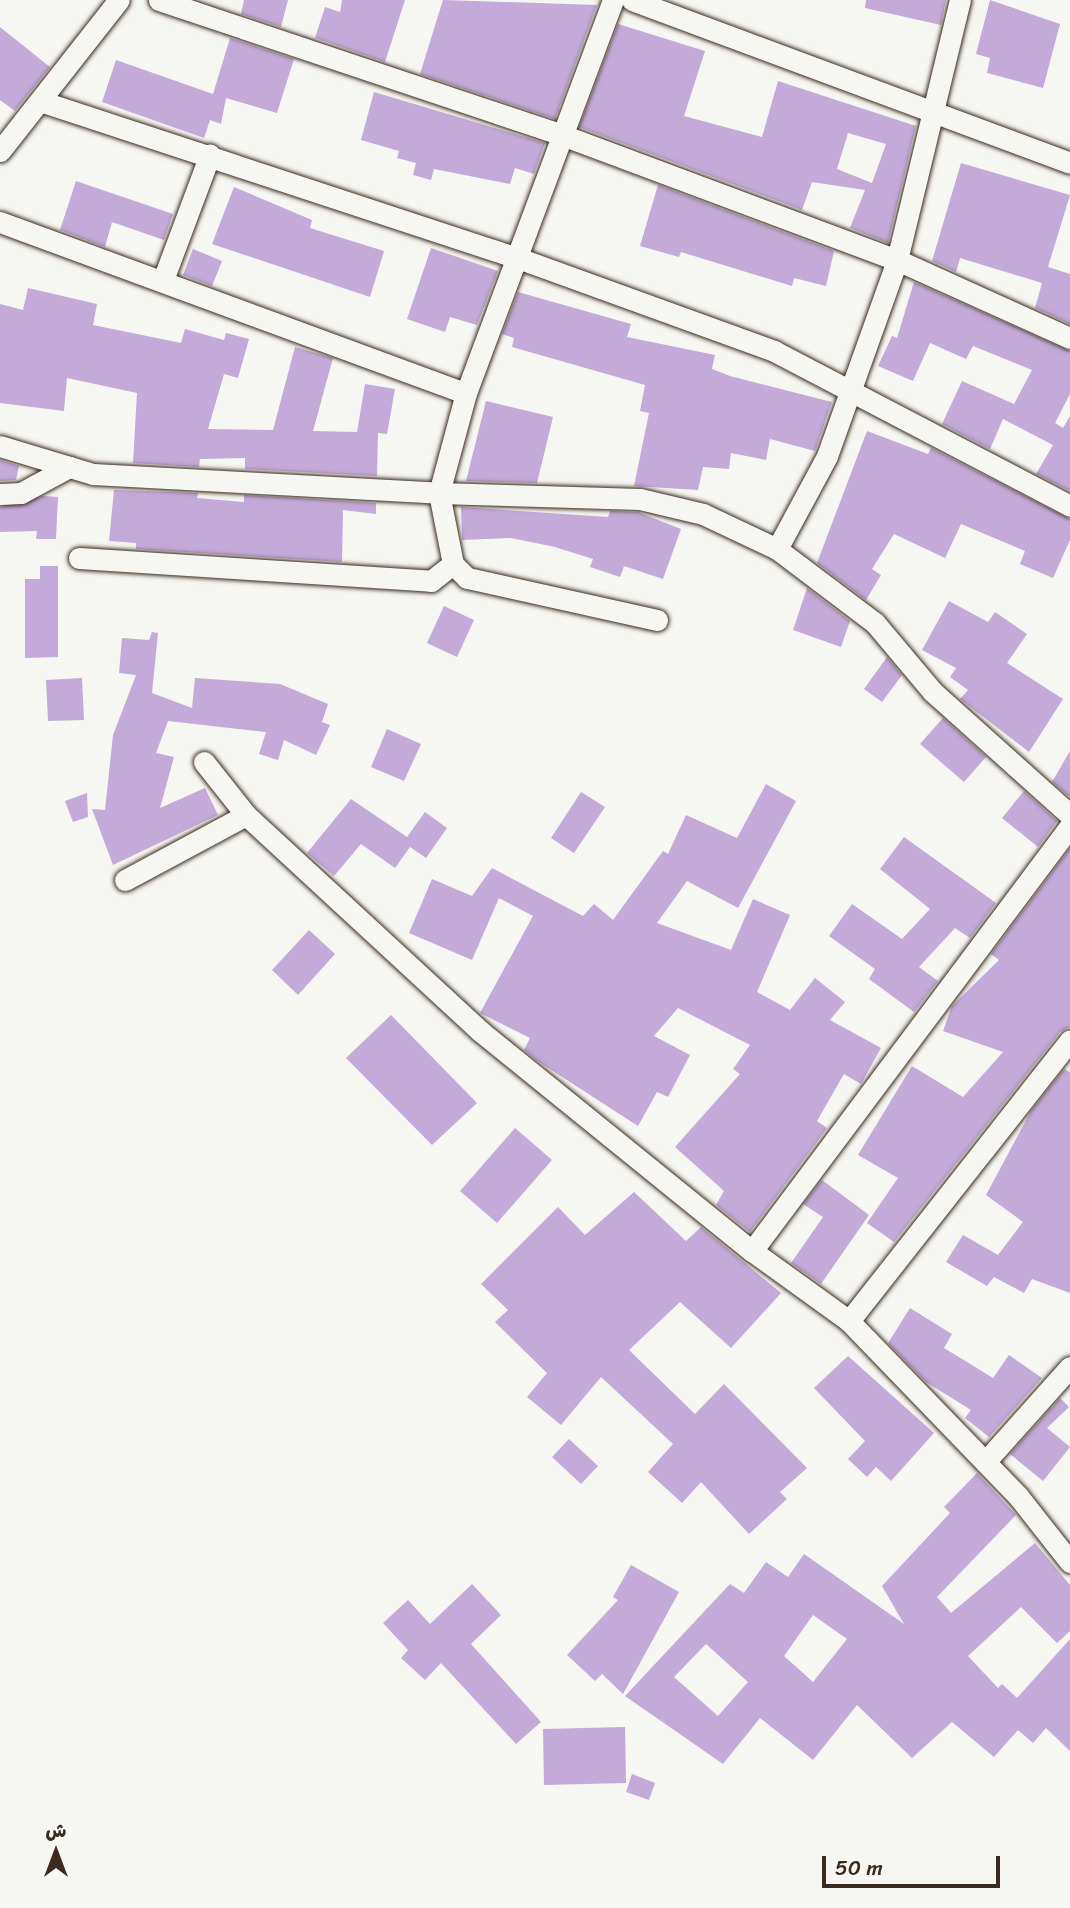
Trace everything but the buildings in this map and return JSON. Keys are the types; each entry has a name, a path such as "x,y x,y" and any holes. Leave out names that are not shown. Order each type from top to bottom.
{"street":[{"path":"0,151 119,0"},
{"path":"159,0 565,136 897,260 1070,338"},
{"path":"613,0 565,136 515,257 466,393 439,494 453,564 467,578 657,620"},
{"path":"632,0 938,110 1070,163"},
{"path":"777,549 828,456 849,387 897,260 938,110 960,0"},
{"path":"40,101 210,154 515,257 774,351 849,387 1070,506"},
{"path":"163,280 210,154"},
{"path":"0,222 466,393"},
{"path":"0,446 93,474 439,494 640,499 703,514 777,549 875,623 933,692 1070,815"},
{"path":"0,494 22,493 69,467"},
{"path":"79,558 431,580 453,564"},
{"path":"204,762 246,815 480,1031 752,1251 849,1321 985,1462 1070,1562"},
{"path":"125,880 246,815"},
{"path":"752,1251 1070,827"},
{"path":"849,1321 1070,1040"},
{"path":"985,1462 1070,1367"}]}
